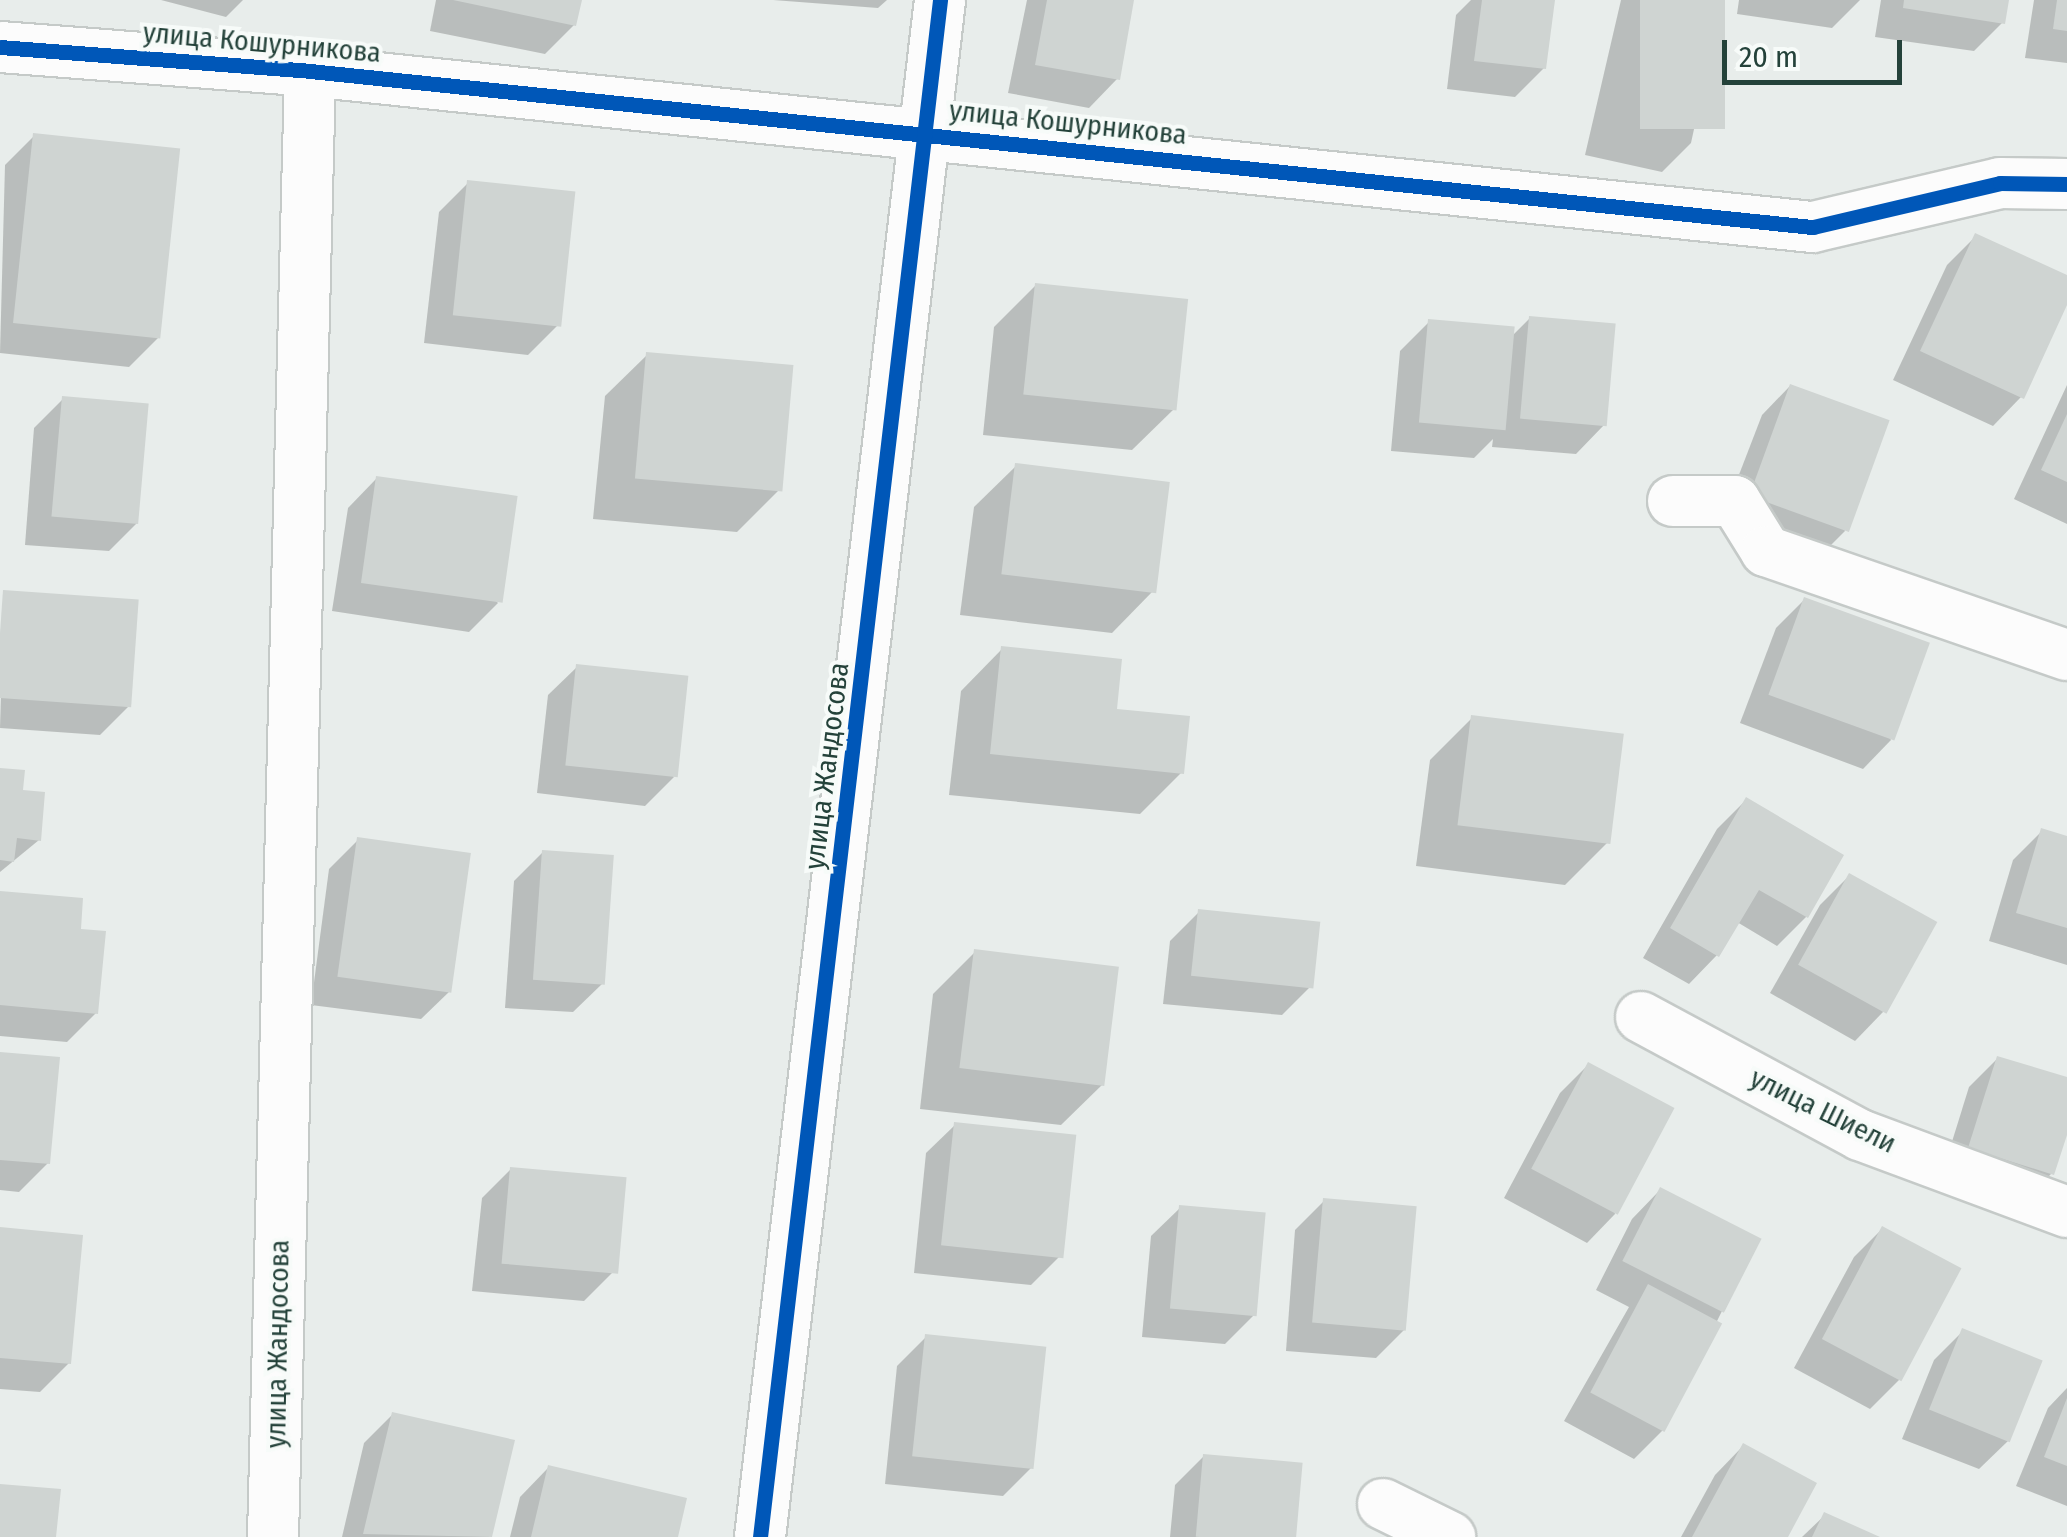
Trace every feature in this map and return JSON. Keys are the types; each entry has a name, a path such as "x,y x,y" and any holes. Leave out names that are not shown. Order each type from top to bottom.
{"street":[{"name":"улица Жандосова","path":"760,1537 940,0"},
{"name":"улица Кошурникова","path":"0,47 310,71 1813,227 2000,183 2067,184"},
{"name":"улица Жандосова","path":"273,1537 310,71"},
{"path":"1672,501 1736,502 1766,551 2067,655"},
{"name":"улица Шиели","path":"1641,1017 1860,1135 2067,1212"},
{"path":"1384,1504 1450,1537"}],"building":[{"path":"453,0 582,0 576,26"},
{"path":"1047,0 1134,0 1120,80 1035,65"},
{"path":"1482,0 1555,0 1546,69 1474,61"},
{"path":"1640,0 1725,0 1725,129 1640,129"},
{"path":"1904,0 2009,0 2005,24 1903,8"},
{"path":"2057,0 2067,0 2067,31 2053,29"},
{"path":"33,133 180,148 160,338 13,323"},
{"path":"467,180 575,191 561,327 453,315"},
{"path":"1975,233 2067,275 2067,305 2024,399 1920,351"},
{"path":"1035,283 1188,299 1176,410 1023,394"},
{"path":"1529,316 1616,324 1607,426 1520,419"},
{"path":"1428,319 1515,327 1506,430 1419,423"},
{"path":"646,352 793,365 782,491 635,479"},
{"path":"1790,384 1890,420 1849,532 1749,496"},
{"path":"62,396 149,404 138,524 51,517"},
{"path":"2067,414 2067,482 2041,470"},
{"path":"1015,463 1170,482 1156,593 1001,574"},
{"path":"376,476 518,496 503,603 361,583"},
{"path":"3,590 139,599 131,707 0,698"},
{"path":"1804,597 1930,643 1894,741 1768,695"},
{"path":"1001,646 1122,659 1117,709 1190,716 1184,774 990,754"},
{"path":"576,664 688,676 678,777 565,765"},
{"path":"1471,715 1624,734 1610,844 1457,825"},
{"path":"0,768 25,770 23,790 45,792 41,841 17,838 14,862 0,860"},
{"path":"1746,797 1844,855 1808,918 1759,890 1719,957 1670,928"},
{"path":"2041,828 2067,836 2067,928 2016,913"},
{"path":"357,837 471,853 451,993 337,977"},
{"path":"542,850 614,855 605,985 533,980"},
{"path":"1849,873 1937,922 1886,1014 1798,965"},
{"path":"0,891 83,898 81,929 106,931 98,1014 0,1005"},
{"path":"1198,909 1320,922 1313,988 1191,976"},
{"path":"974,949 1119,967 1104,1086 959,1068"},
{"path":"0,1052 60,1057 50,1164 0,1160"},
{"path":"1997,1056 2067,1077 2067,1135 2054,1175 1968,1148"},
{"path":"1588,1062 1675,1108 1618,1215 1531,1169"},
{"path":"954,1122 1076,1135 1063,1258 941,1245"},
{"path":"510,1167 627,1177 618,1274 502,1264"},
{"path":"1660,1187 1762,1239 1724,1313 1622,1261"},
{"path":"1323,1198 1417,1206 1406,1331 1312,1323"},
{"path":"1179,1205 1266,1213 1257,1316 1170,1309"},
{"path":"1882,1226 1961,1268 1901,1381 1822,1339"},
{"path":"0,1227 83,1235 71,1364 0,1358"},
{"path":"1648,1284 1722,1323 1664,1432 1590,1393"},
{"path":"1962,1328 2043,1361 2010,1442 1929,1410"},
{"path":"925,1334 1046,1347 1033,1469 912,1456"},
{"path":"2067,1398 2067,1466 2044,1457"},
{"path":"392,1412 515,1440 492,1537 363,1534"},
{"path":"1743,1443 1817,1483 1788,1537 1692,1537"},
{"path":"1203,1454 1303,1463 1296,1537 1196,1537"},
{"path":"548,1465 687,1498 678,1537 531,1537"},
{"path":"0,1484 61,1489 56,1537 0,1537"},
{"path":"1824,1512 1880,1537 1812,1537"}],"cycle path":[{"path":"760,1537 940,0"},
{"path":"0,47 310,71 1813,227 2000,183 2067,184"}]}
